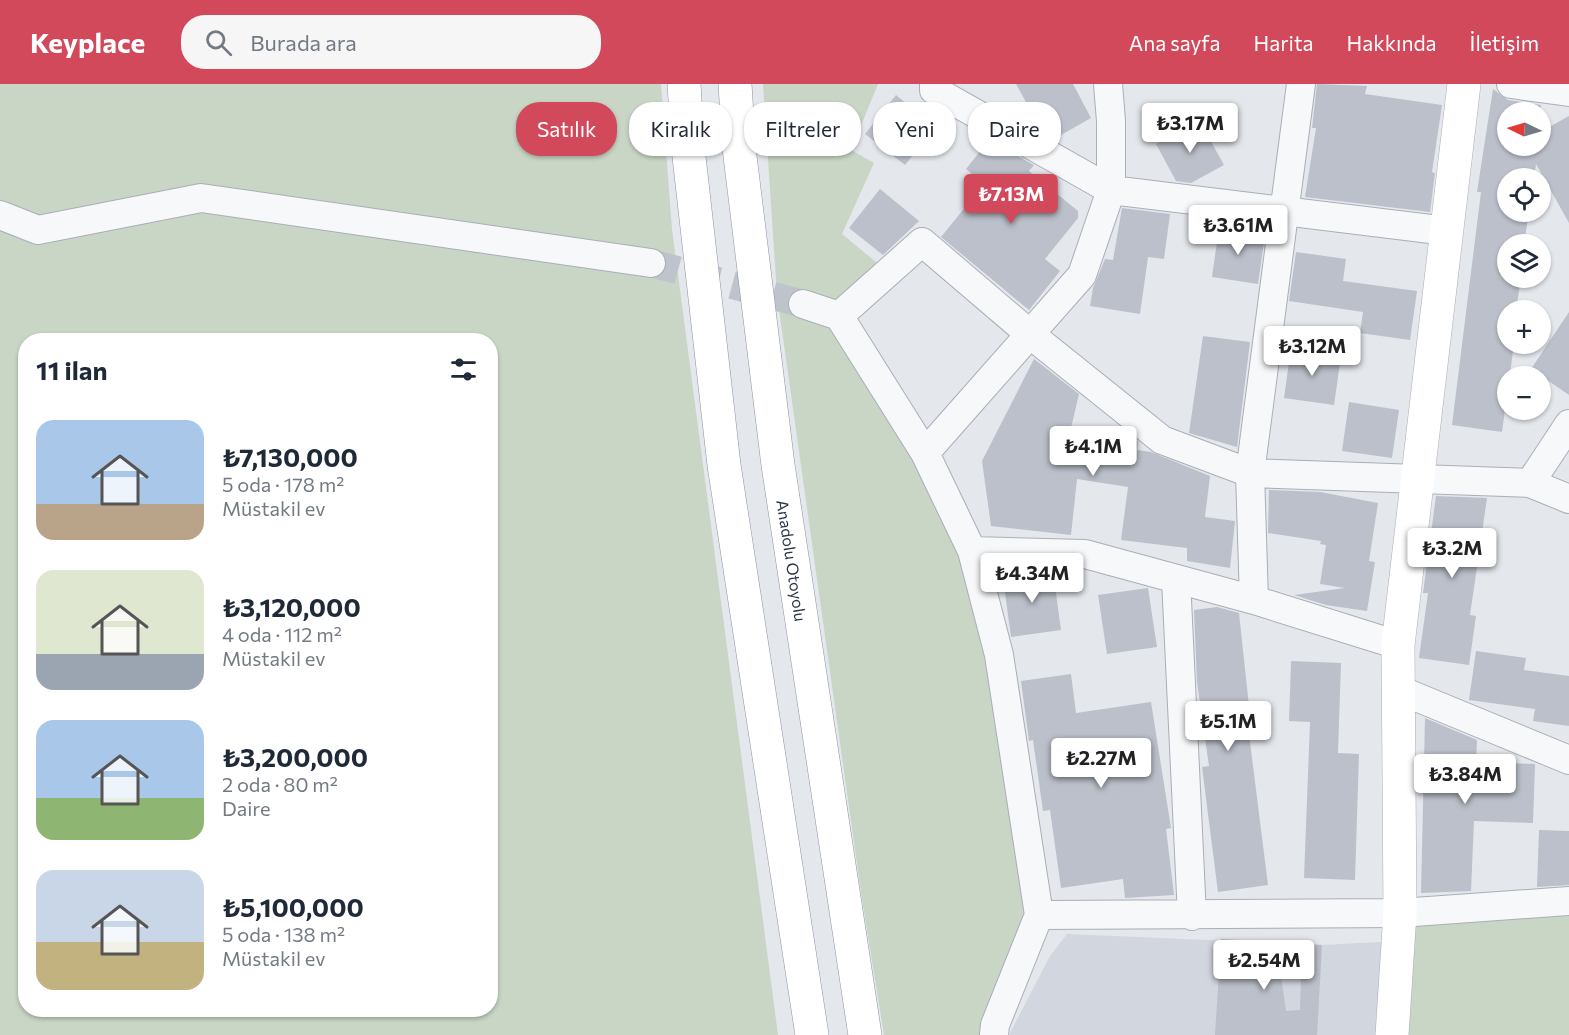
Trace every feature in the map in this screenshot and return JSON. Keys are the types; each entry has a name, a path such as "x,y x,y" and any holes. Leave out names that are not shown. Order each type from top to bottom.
{"main road":[{"path":"684,84 688,148 724,465 813,1035"},
{"name":"Anadolu Otoyolu","path":"735,84 739,148 778,465 865,1035"},
{"path":"1392,1035 1400,913 1398,645 1464,84"}],"street":[{"path":"934,84 934,90 1111,190 1284,213 1447,231"},
{"path":"925,453 1032,335 1082,275 1111,190 1111,121 1108,84"},
{"path":"1254,600 1250,472 1301,84"},
{"path":"1511,84 1569,92"},
{"path":"0,214 38,230 201,198 651,263"},
{"path":"839,316 922,242 1162,440 1250,472 1530,483 1569,499"},
{"path":"803,304 839,316 925,453 972,551 999,655 1039,915 995,1024 994,1035"},
{"path":"1530,483 1569,424"},
{"path":"972,551 1085,554 1254,600 1398,645"},
{"path":"1176,579 1192,916"},
{"path":"1397,688 1569,760"},
{"path":"1039,915 1192,916 1400,913 1569,901"}],"shaded area":[{"path":"1067,934 1322,945 1398,941 1392,1035 1009,1035 1050,956"}],"green space":[{"path":"0,84 661,84 662,102 629,102 629,156 666,156 672,229 778,1035 0,1035"},
{"path":"763,84 878,84 861,126 861,102 764,102"},
{"path":"768,156 861,156 874,163 842,234 888,272 839,316 972,551 1039,915 994,1035 884,1035 862,899 777,295"},
{"path":"1569,901 1569,1035 1394,1035 1400,913"}],"building":[{"path":"1016,84 1073,84 1091,118 1061,135 1061,102 1026,102"},
{"path":"1317,84 1367,86 1365,94 1442,105 1432,172 1435,173 1430,212 1305,197 1316,128 1312,128"},
{"path":"1493,89 1508,100 1521,102 1497,102 1497,156 1551,156 1551,126 1569,116 1569,223 1551,191 1551,168 1538,168 1536,164 1535,168 1497,168 1497,222 1527,222 1526,234 1497,234 1497,288 1519,288 1518,300 1497,300 1497,354 1513,354 1511,366 1497,366 1497,420 1504,420 1502,432 1452,425 1481,192 1477,192"},
{"path":"896,95 905,102 890,102"},
{"path":"1199,120 1224,165 1191,183 1176,181 1156,144"},
{"path":"873,124 873,140 865,134"},
{"path":"893,156 912,156 905,165"},
{"path":"976,156 1018,156 1034,165 1029,171 1078,211 1078,218 1045,259 1060,271 1029,310 941,237 984,184 966,169"},
{"path":"880,189 919,221 883,255 849,228"},
{"path":"1122,208 1170,214 1164,259 1148,257 1140,314 1090,306 1093,288 1105,259 1113,260"},
{"path":"1219,228 1265,235 1258,284 1212,277"},
{"path":"1296,252 1346,259 1343,281 1417,291 1410,340 1360,333 1363,312 1289,301"},
{"path":"1569,312 1569,395 1551,383 1551,366 1533,366 1541,354 1551,354 1551,339"},
{"path":"1203,336 1250,342 1237,447 1189,433"},
{"path":"1291,348 1341,356 1334,405 1284,398"},
{"path":"1034,359 1079,394 1071,428 1132,437 1138,442 1137,450 1151,452 1210,476 1205,517 1235,521 1230,568 1187,561 1187,548 1121,540 1128,487 1077,479 1071,535 991,526 982,461"},
{"path":"1349,402 1399,410 1392,458 1342,451"},
{"path":"1269,490 1320,492 1378,503 1369,561 1375,562 1367,611 1326,605 1294,595 1345,588 1320,584 1326,545 1320,544 1321,541 1268,533"},
{"path":"1436,496 1487,498 1470,615 1476,616 1469,665 1419,658 1428,593 1423,593"},
{"path":"1053,571 1061,630 1011,637 1003,578"},
{"path":"1148,588 1157,647 1107,654 1098,595"},
{"path":"1217,607 1239,613 1252,734 1249,734 1268,885 1218,892 1202,767 1209,766 1197,682 1194,610"},
{"path":"1476,651 1526,658 1524,670 1569,676 1569,726 1533,721 1535,709 1469,700"},
{"path":"1291,661 1341,663 1338,753 1359,754 1355,880 1304,878 1310,722 1289,721"},
{"path":"1071,674 1076,713 1151,702 1171,828 1166,829 1174,895 1125,898 1123,879 1061,888 1050,810 1043,811 1033,740 1029,741 1021,681"},
{"path":"1425,718 1477,740 1476,762 1535,764 1533,823 1474,821 1471,891 1421,893"},
{"path":"1539,830 1569,831 1569,885 1537,887"},
{"path":"1221,939 1276,942 1286,1011 1300,1010 1302,944 1322,945 1317,1035 1215,1035"}],"tunnel":[{"path":"651,263 803,304"}]}
